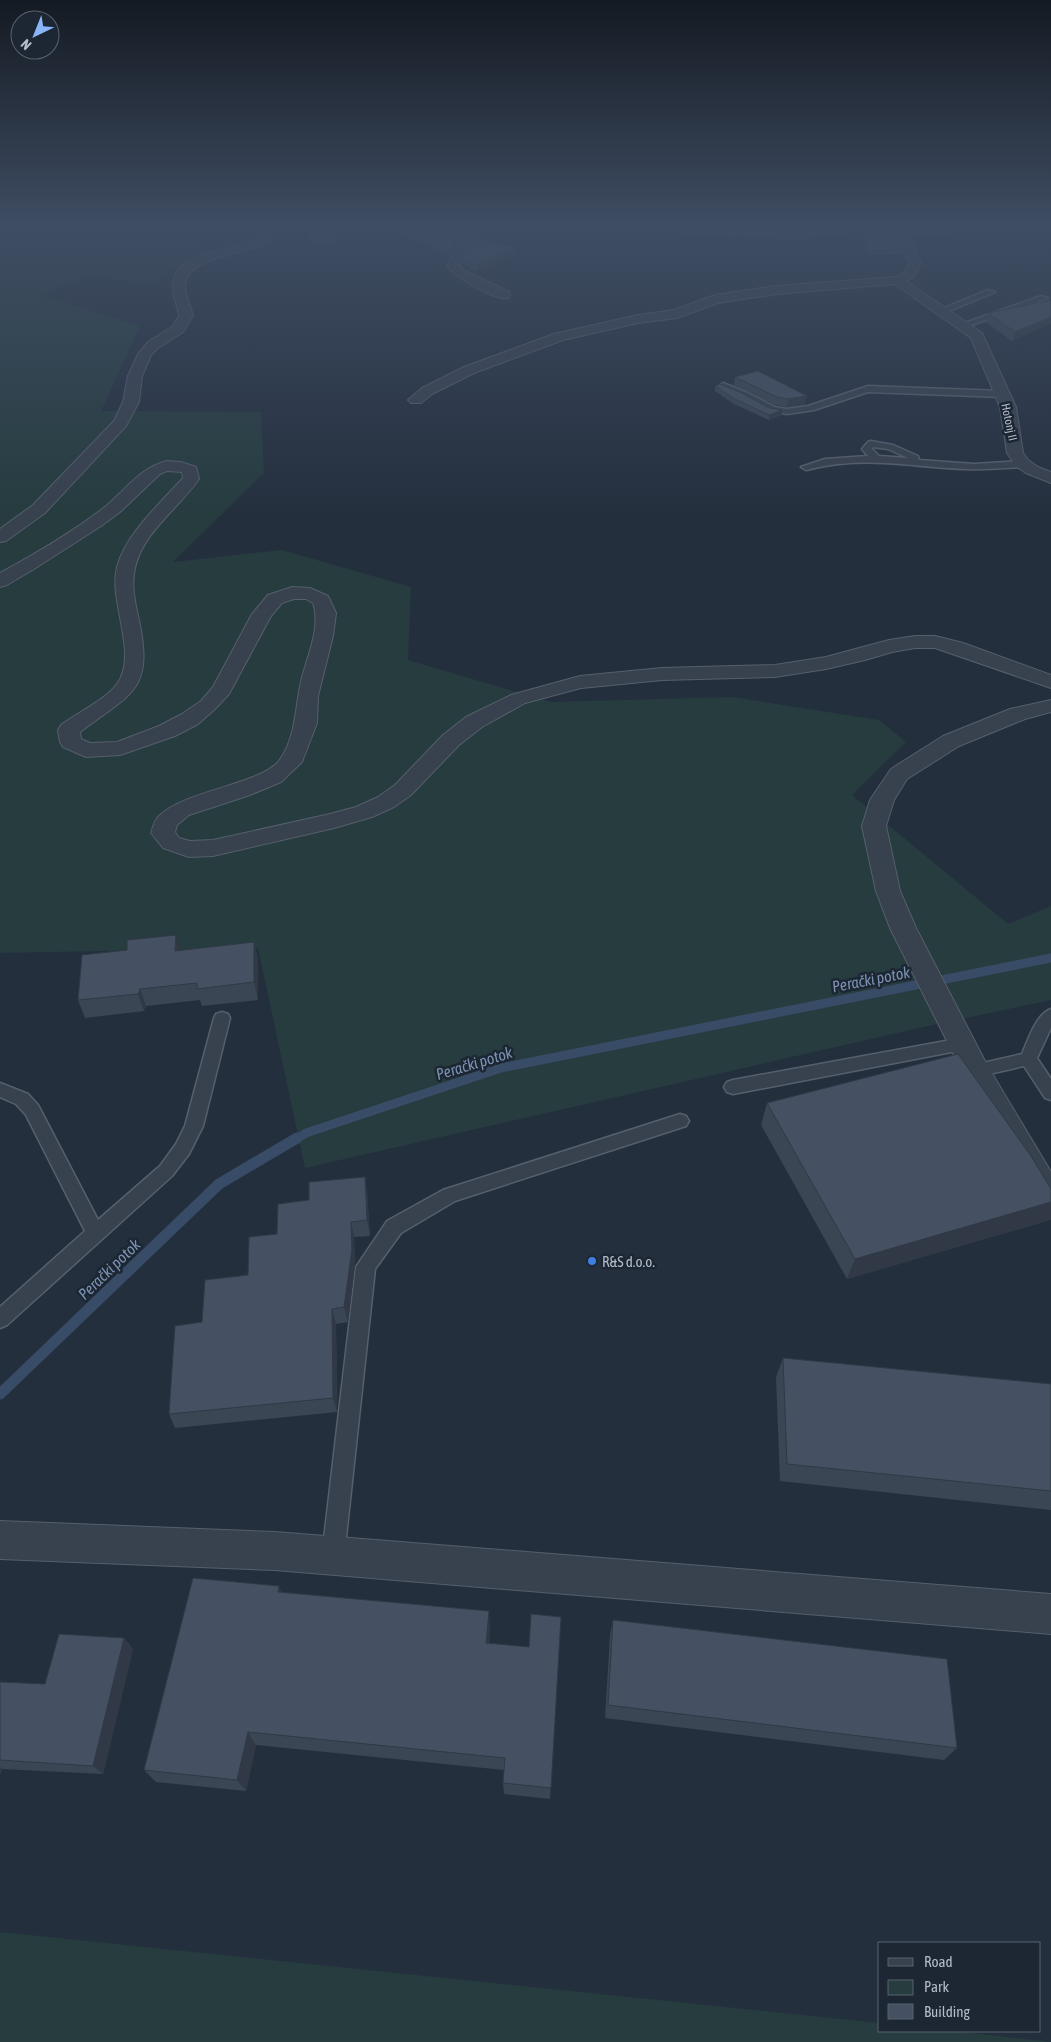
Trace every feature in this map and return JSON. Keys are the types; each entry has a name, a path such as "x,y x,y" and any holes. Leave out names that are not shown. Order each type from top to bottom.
{"street":[{"path":"0,537 39,509 121,423 131,402 131,390 139,364 153,345 178,329 182,322"},
{"path":"416,400 438,385 470,370 559,337 624,322"},
{"name":"Hotonj II","path":"959,322 977,336 1008,407 1015,453 1024,464"},
{"path":"1024,464 1048,475"},
{"path":"0,581 108,513 125,500 152,472 166,466 183,466 190,470 191,479 140,540 131,554 126,567 124,581 133,648 134,672 126,688 69,730 71,742 86,750 120,748 167,731 190,719 222,690 262,614 275,599 292,593 310,594 320,600 326,613 323,636 308,696 306,723 291,762 273,777 242,790 180,810 166,822 163,833 171,843 189,849 213,848 334,821 364,812 386,802 403,790 451,740 474,722 518,698 580,682 662,674 775,671 826,664 889,646 915,642 935,642 956,647 1051,682"},
{"path":"1051,706 1018,714 952,741 899,774 882,800 874,826 888,891 903,928 976,1071 1051,1200"},
{"path":"0,1540 275,1551 1051,1614"}],"lane":[{"path":"963,325 971,322"},
{"path":"723,386 740,392 774,410 785,412 811,408 857,391 868,389 1002,394"},
{"path":"877,458 867,449 871,444 881,444 901,451 920,463"},
{"path":"806,467 836,459 877,458 961,467 1024,464"},
{"path":"1028,1059 1039,1033 1051,1016"},
{"path":"0,1319 166,1171 183,1149 194,1126 222,1018"},
{"path":"734,1087 958,1036"},
{"path":"976,1071 1028,1059"},
{"path":"1028,1059 1051,1093"},
{"path":"0,1090 22,1100 32,1110 96,1234"},
{"path":"333,1556 366,1266 394,1227 449,1195 680,1121"}],"green space":[{"path":"0,322 128,322 140,326 101,411 261,412 264,473 173,562 282,550 411,587 408,660 551,702 732,697 879,720 906,742 852,795 1008,924 1051,906 1051,1000 928,1026 305,1168 258,948 0,953"},
{"path":"0,1932 878,2023 878,2032 965,2032 1051,2042 0,2042"}],"building":[{"path":"1001,322 1038,322 1015,332"},
{"path":"758,371 807,396 788,399 777,397 735,377"},
{"path":"720,384 742,393 769,408 782,410 769,415 735,399 715,386"},
{"path":"176,935 175,951 254,942 254,982 197,989 197,983 140,989 138,994 78,1000 82,955 127,950 127,940"},
{"path":"958,1054 1031,1156 1051,1189 1051,1202 855,1259 767,1103"},
{"path":"365,1177 367,1220 351,1222 352,1250 344,1307 332,1309 333,1398 169,1414 175,1326 202,1322 205,1280 248,1275 249,1237 277,1234 278,1204 309,1200 309,1182"},
{"path":"783,1358 1051,1384 1051,1491 787,1464"},
{"path":"193,1578 279,1586 278,1592 489,1611 486,1643 529,1647 531,1614 561,1617 551,1788 503,1783 505,1758 248,1732 237,1780 144,1770"},
{"path":"613,1620 947,1659 957,1748 608,1705"},
{"path":"59,1634 124,1638 93,1766 0,1760 0,1682 45,1684"}],"waterway":[{"name":"Perački potok","path":"295,1140 306,1133 501,1068 1051,958"},
{"name":"Perački potok","path":"0,1394 219,1184 297,1138"}],"place":[{"name":"R&S d.o.o.","path":"592,1261"}]}
